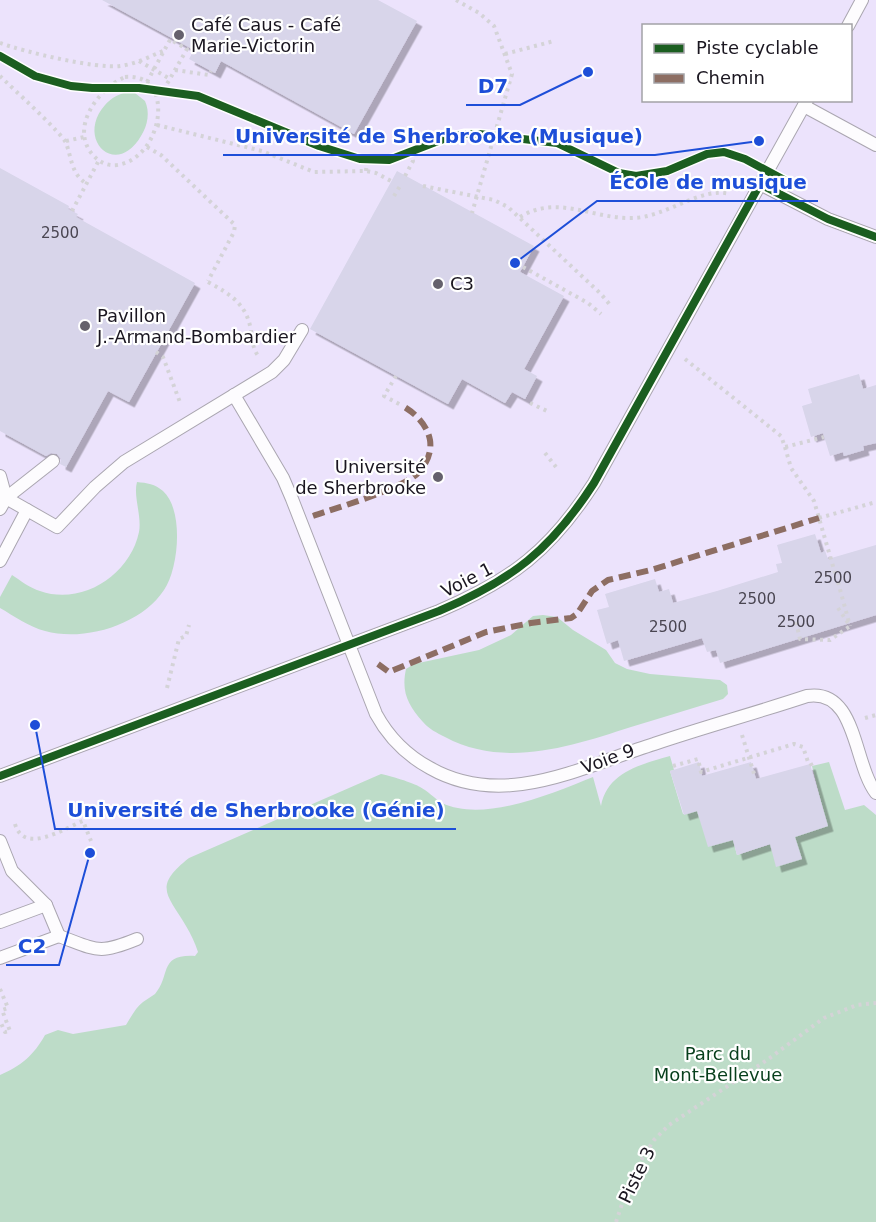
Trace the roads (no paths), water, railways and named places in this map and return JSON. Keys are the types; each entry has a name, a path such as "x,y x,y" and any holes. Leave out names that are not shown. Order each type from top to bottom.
{"lane":[{"path":"849,24 862,0"},
{"path":"805,103 875,141"},
{"name":"Voie 1","path":"0,776 439,611 484,590 529,561 558,533 578,508 603,468 805,103"},
{"path":"760,184 828,219 876,237"},
{"path":"3,504 27,510 57,526 95,487 124,462 272,372 279,366 302,330"},
{"name":"Voie 9","path":"234,395 279,471 292,499 376,714 383,727 401,749 420,763 449,778 484,786 507,787 537,783 807,696 820,695 838,704 843,710 864,771 876,793"},
{"path":"3,504 53,460"},
{"path":"0,476 3,504"},
{"path":"0,561 27,510"},
{"path":"0,841 12,871 46,905 59,936"},
{"path":"0,922 46,905"},
{"path":"0,958 59,936 102,951 117,948 137,939"}],"place":[{"name":"Café Caus - Café Marie-Victorin","path":"179,35"},
{"name":"D7","path":"588,72"},
{"name":"Université de Sherbrooke (Musique)","path":"759,141"},
{"name":"École de musique","path":"515,263"},
{"name":"C3","path":"438,284"},
{"name":"Pavillon J.-Armand-Bombardier","path":"85,326"},
{"name":"Université de Sherbrooke","path":"438,477"},
{"name":"Université de Sherbrooke (Génie)","path":"35,725"},
{"name":"C2","path":"90,853"}],"park label":[{"name":"Parc du Mont-Bellevue","path":"718,1064"}]}
